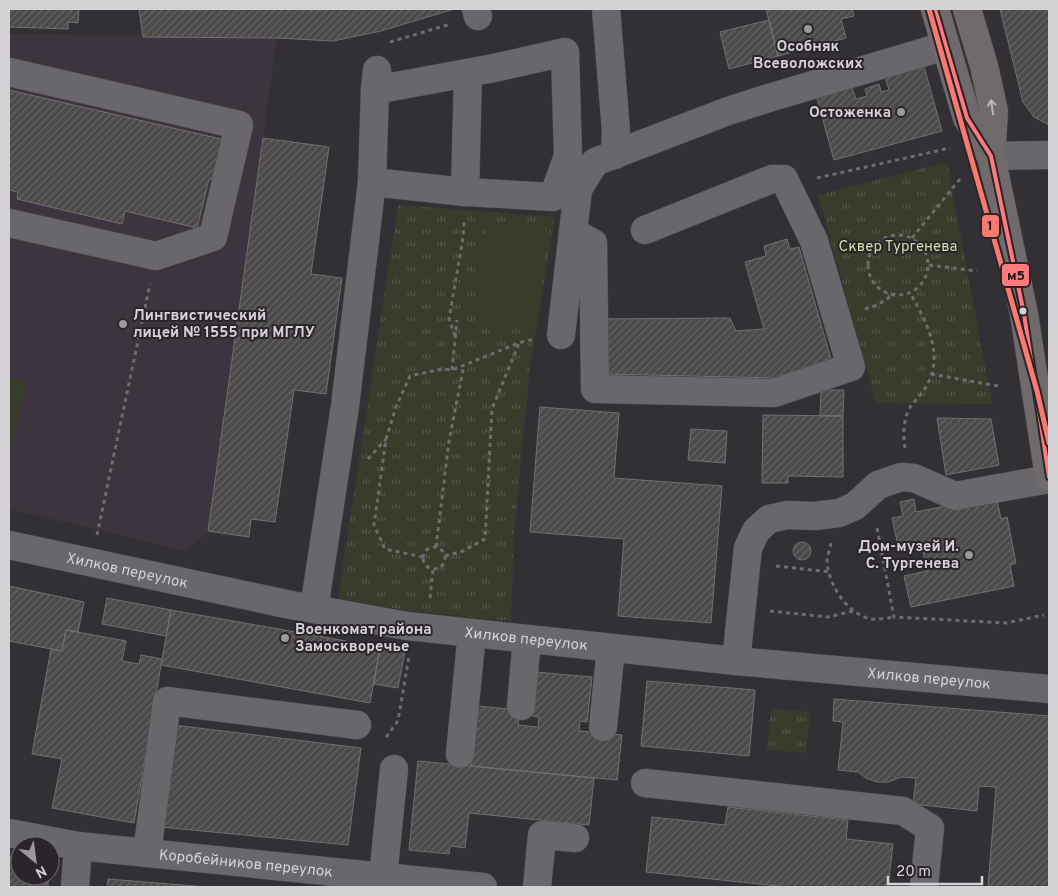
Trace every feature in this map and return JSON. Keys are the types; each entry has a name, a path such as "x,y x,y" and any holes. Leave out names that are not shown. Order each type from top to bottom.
{"main road":[{"path":"935,9 967,118 990,156"},
{"path":"967,9 984,66 994,111 990,156 1024,314 1049,478"}],"street":[{"path":"606,9 616,131 615,155"},
{"path":"561,335 578,189 595,162 754,103 945,46"},
{"path":"314,609 345,406 372,182 376,80 468,73 565,52 568,156 553,197 465,192 372,182"},
{"path":"9,72 239,124 213,237 156,256 9,222"},
{"path":"465,192 468,73"},
{"path":"990,156 1049,155"},
{"path":"573,232 593,243 595,389 774,393 851,367 814,241 784,179 772,179 645,230"},
{"path":"736,661 748,548 756,530 769,519 788,515 815,516 839,513 886,481 901,477 914,478 955,496 1049,478"},
{"name":"Хилков переулок","path":"9,545 314,609 406,626 736,661 1049,689"},
{"path":"460,754 472,634"},
{"path":"521,706 527,639"},
{"path":"603,727 611,648"},
{"path":"147,853 166,701 357,725"},
{"path":"383,877 394,769"},
{"path":"645,783 902,811 930,828 924,887"},
{"name":"Коробейников переулок","path":"9,833 78,846 147,853 271,876 383,877 452,886 483,887"},
{"path":"537,887 542,835 575,838"},
{"path":"75,887 78,846"}],"path":[{"path":"389,42 477,12"},
{"path":"784,179 821,178 953,147"},
{"path":"912,238 960,179"},
{"path":"455,336 449,319 463,238 465,192"},
{"path":"898,234 912,238 920,243 926,253 929,265 927,276 920,287 910,293 893,295 887,294 877,287 870,277 867,265 870,254 876,244 886,237 898,234"},
{"path":"98,530 156,256"},
{"path":"929,265 977,271"},
{"path":"910,293 922,314 933,342 935,359 930,380 921,395 910,407 906,418 905,447 914,478"},
{"path":"452,370 456,320"},
{"path":"423,557 385,549 374,524 386,439 396,407 410,376 442,369 452,370 519,343 492,408 485,539 463,551 446,556"},
{"path":"436,547 449,441 464,364"},
{"path":"931,374 998,386"},
{"path":"862,498 840,522 832,539 827,562 832,582 842,599 853,611 871,619 894,617 1006,623 1044,615"},
{"path":"862,498 894,617"},
{"path":"436,547 444,552 446,556 443,566 438,569 428,567 424,563 423,557 428,549 436,547"},
{"path":"746,563 830,572"},
{"path":"742,608 828,618 853,611"}],"shaded area":[{"name":"Лингвистический лицей № 1555 при МГЛУ","path":"9,34 277,38 208,531 187,551 9,509"}],"green space":[{"name":"Сквер Тургенева","path":"947,162 992,404 876,403 818,195"},
{"path":"398,205 555,217 530,367 514,533 511,621 418,612 338,599"},
{"path":"488,221 549,231 534,326 473,317"},
{"path":"9,378 27,382 9,457"},
{"path":"771,708 810,712 806,753 767,750"}],"building":[{"path":"9,9 79,9 78,23 68,22 68,29 9,27"},
{"path":"139,9 454,9 381,31 333,41 277,38 143,37"},
{"name":"Особняк Всеволожских","path":"766,9 852,9 854,16 841,19 846,38 778,56"},
{"path":"1000,9 1049,9 1049,125 1034,117 1023,102"},
{"path":"769,20 778,56 729,69 720,32"},
{"path":"923,63 942,131 834,160 816,95 851,85 856,99 867,96 865,89 879,84 881,92 889,90 884,74"},
{"path":"9,90 225,140 215,181 209,179 197,228 125,211 122,224 17,199 18,192 9,190"},
{"path":"263,138 329,147 311,274 342,278 326,394 294,390 275,522 251,519 249,537 208,531"},
{"path":"787,239 790,249 799,247 831,359 774,378 604,374 602,319 730,318 736,331 764,329 745,262 766,256 764,246"},
{"path":"821,390 844,390 843,416 820,416"},
{"path":"540,407 619,413 614,478 722,486 711,623 618,616 624,539 530,532"},
{"path":"763,415 843,416 843,477 788,476 788,483 762,483"},
{"path":"937,418 991,419 999,465 946,475"},
{"path":"691,429 727,431 725,463 688,460"},
{"name":"Дом-музей И. С. Тургенева","path":"996,496 1001,519 1007,517 1016,563 1010,565 1014,586 911,607 904,576 927,571 921,542 898,546 892,518 903,516 900,502 914,499 916,512"},
{"path":"802,542 808,545 811,551 808,557 802,560 796,557 793,551 796,545"},
{"path":"9,586 84,602 78,632 66,630 62,651 9,641"},
{"path":"107,598 171,610 166,636 102,624"},
{"path":"171,610 380,647 370,703 161,665"},
{"path":"66,630 126,641 122,661 139,664 141,655 162,659 134,823 52,808 62,759 32,754 51,649 62,651"},
{"path":"380,647 405,651 398,688 374,684"},
{"path":"536,672 592,677 587,722 580,721 579,731 622,735 617,780 471,766 477,706 520,710 518,725 538,727 539,717 532,716"},
{"path":"647,681 755,690 749,756 641,746"},
{"path":"834,699 1049,716 1049,887 988,887 996,787 979,786 977,811 913,804 916,778 902,777 888,782 877,782 866,778 858,772 838,770 843,722 833,721"},
{"path":"174,725 361,748 348,845 161,827"},
{"path":"418,761 594,778 589,825 469,813 465,848 450,846 449,854 409,850"},
{"path":"728,807 848,820 846,839 893,844 888,887 787,887 646,872 652,817 725,825"},
{"path":"9,856 10,886 48,886 48,887 9,887"},
{"path":"108,879 207,887 107,887"}],"transit line":[{"name":"1","path":"929,9 1037,391 1049,443"},
{"name":"м5","path":"935,9 967,118 991,156 1024,314 1049,477"}],"place":[{"name":"Особняк Всеволожских","path":"808,29"},
{"name":"Остоженка","path":"901,112"},
{"name":"Лингвистический лицей № 1555 при МГЛУ","path":"123,324"},
{"name":"Дом-музей И. С. Тургенева","path":"969,555"},
{"name":"Военкомат района Замоскворечье","path":"285,638"}]}
